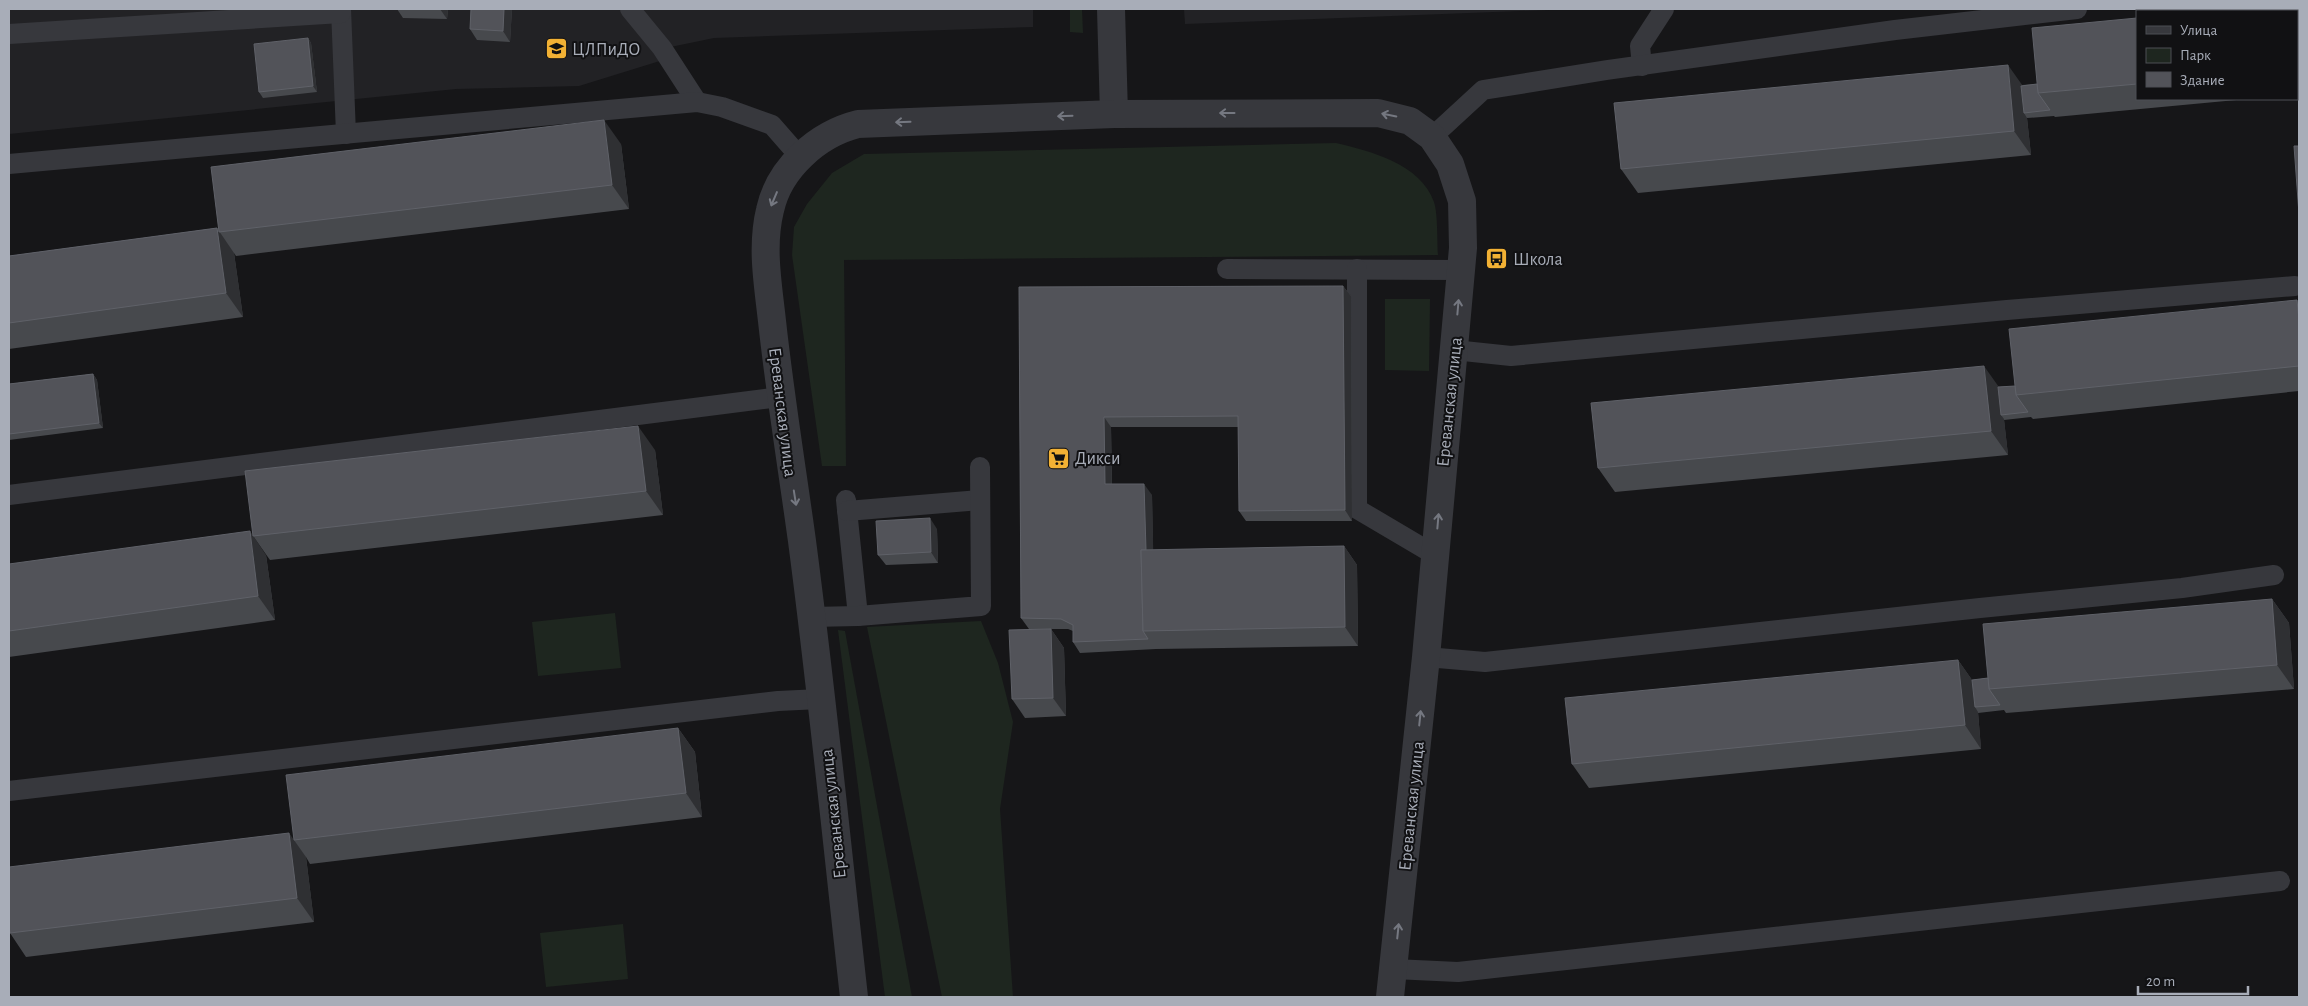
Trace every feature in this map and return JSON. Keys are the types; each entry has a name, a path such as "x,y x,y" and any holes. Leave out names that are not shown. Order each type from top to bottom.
{"street":[{"path":"1111,9 1114,114"},
{"name":"Ереванская улица","path":"854,997 802,539 780,396 764,250 770,209 783,179 800,157 822,138 841,128 858,124 1114,114 1378,113 1410,121 1432,137 1450,164 1462,201 1463,248 1426,657 1390,997"}],"lane":[{"path":"630,9 662,48 697,102"},
{"path":"1642,66 1640,46 1664,9"},
{"path":"1432,137 1483,90 1895,30 2077,9"},
{"path":"9,34 341,11 346,134"},
{"path":"9,164 697,102 722,107 772,125 800,157"},
{"path":"1227,268 1461,270"},
{"path":"1357,269 1357,509 1435,555"},
{"path":"1454,350 1511,356 2007,310 2295,286"},
{"path":"9,495 780,396"},
{"path":"811,617 858,616 981,606 980,467"},
{"path":"858,616 846,504 980,500"},
{"path":"1426,657 1484,662 2182,588 2274,575"},
{"path":"9,791 778,701 820,699"},
{"path":"1394,969 1458,972 2280,880"}],"shaded area":[{"path":"9,9 1033,9 1033,27 714,38 656,50 663,60 579,86 456,89 9,134"},
{"path":"1184,9 1574,9 1185,24"}],"green space":[{"path":"1070,9 1082,9 1083,33 1070,32"},
{"path":"1336,143 1379,155 1393,161 1418,178 1434,202 1437,220 1438,255 844,260 846,466 822,466 792,255 794,227 807,204 832,173 864,154"},
{"path":"1385,299 1430,299 1429,371 1385,370"},
{"path":"615,613 621,668 538,676 532,622"},
{"path":"981,621 998,663 1013,722 1000,809 1013,997 942,997 867,627"},
{"path":"838,630 845,631 912,997 885,997"},
{"path":"623,924 628,979 546,987 540,933"}],"building":[{"path":"471,9 504,9 503,31 470,29"},
{"path":"2299,9 2299,68 2298,10 2216,10"},
{"path":"2136,18 2136,84 2038,93 2032,28"},
{"path":"308,38 313,86 259,92 254,44"},
{"path":"2008,65 2014,131 1621,169 1614,103"},
{"path":"2037,84 2038,93 2050,110 2024,113 2021,86"},
{"path":"604,120 612,185 219,232 211,167"},
{"path":"2294,146 2299,146 2299,214"},
{"path":"217,228 226,293 9,323 9,256"},
{"path":"1343,286 1345,510 1239,511 1238,416 1104,417 1105,484 1144,484 1146,550 1141,550 1143,631 1148,639 1073,642 1073,625 1061,619 1021,618 1019,287"},
{"path":"2297,300 2299,366 2016,395 2009,329"},
{"path":"1984,366 1991,431 1598,468 1591,403"},
{"path":"93,374 99,423 9,434 9,384"},
{"path":"2015,386 2016,395 2028,412 2001,415 1998,387"},
{"path":"638,426 646,491 253,536 245,471"},
{"path":"930,518 931,552 878,555 876,521"},
{"path":"250,531 258,596 9,631 9,564"},
{"path":"1344,546 1345,627 1143,631 1141,550"},
{"path":"2272,599 2277,665 1989,689 1983,624"},
{"path":"1051,629 1053,698 1012,699 1009,630"},
{"path":"1958,660 1965,725 1572,764 1565,698"},
{"path":"1988,678 1989,689 2000,705 1975,707 1972,680"},
{"path":"678,728 686,793 294,840 286,775"},
{"path":"289,833 297,898 10,933 9,867"}],"place":[{"name":"ЦЛПиДО","path":"556,49"},
{"name":"Школа","path":"1497,259"},
{"name":"Дикси","path":"1059,458"}]}
